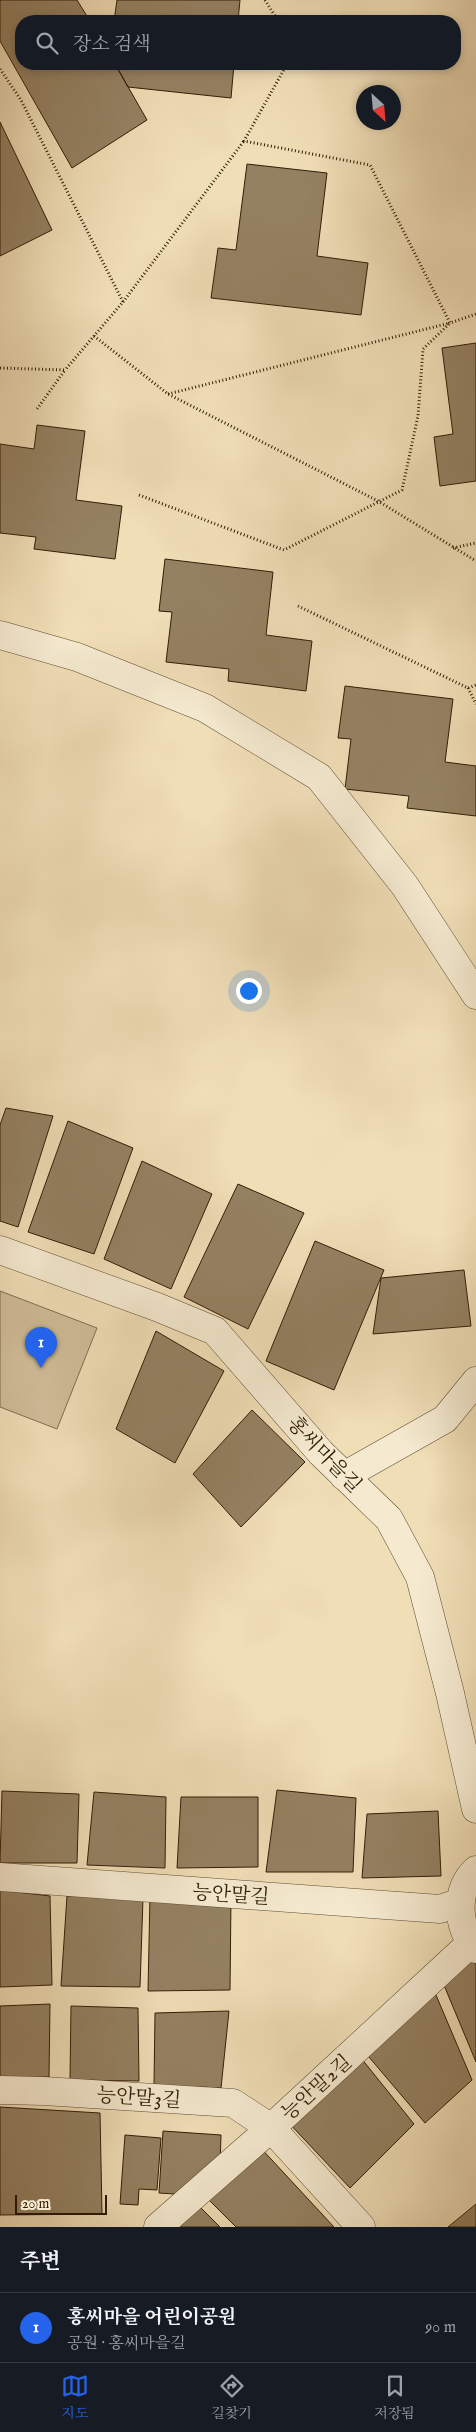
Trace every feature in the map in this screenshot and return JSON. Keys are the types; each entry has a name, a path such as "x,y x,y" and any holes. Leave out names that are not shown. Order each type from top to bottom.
{"street":[{"path":"0,636 77,656 205,708 319,777 405,886 476,995"},
{"name":"홍씨마을길","path":"0,1250 215,1331 321,1453 389,1519 420,1577 450,1693 476,1809"},
{"path":"344,1476 445,1419 476,1381"},
{"path":"474,1946 464,1930 460,1915 465,1887 476,1870"},
{"name":"능안말길","path":"0,1877 440,1909 461,1902"},
{"name":"능안말2길","path":"158,2227 474,1946"},
{"name":"능안말3길","path":"0,2090 233,2103 271,2128 361,2227"}],"path":[{"path":"265,0 274,15"},
{"path":"0,69 21,100 123,302"},
{"path":"37,409 65,370 123,302 244,141 283,70"},
{"path":"244,141 370,165 450,323"},
{"path":"168,394 450,323 476,314"},
{"path":"140,495 284,550 402,490 418,416 423,349 450,323"},
{"path":"94,336 168,394 378,501 476,561"},
{"path":"0,368 65,370"},
{"path":"453,548 476,543"},
{"path":"298,606 468,688 476,704"},
{"path":"468,688 476,685"}],"shaded area":[{"path":"0,1291 97,1328 57,1429 0,1407"}],"building":[{"path":"0,0 77,0 86,15 15,15 15,67 0,41"},
{"path":"117,0 240,0 239,15 115,15"},
{"path":"16,70 118,70 147,120 72,168"},
{"path":"118,70 233,70 231,98 128,87"},
{"path":"0,122 52,230 0,256"},
{"path":"247,164 327,173 317,256 368,263 361,315 211,298 218,248 236,250"},
{"path":"476,343 476,481 440,486 434,437 453,434 442,348"},
{"path":"37,425 85,431 76,500 122,506 115,559 34,549 36,537 0,533 0,444 34,449"},
{"path":"165,559 273,572 266,635 312,641 306,691 228,681 229,669 166,662 172,612 159,611"},
{"path":"345,686 453,699 445,762 476,766 476,816 407,808 409,796 345,789 351,739 338,738"},
{"path":"6,1108 53,1116 18,1227 0,1221 0,1125"},
{"path":"68,1121 133,1148 94,1254 28,1232"},
{"path":"142,1161 212,1194 171,1289 104,1259"},
{"path":"238,1184 304,1213 248,1329 184,1297"},
{"path":"315,1241 384,1270 334,1390 266,1361"},
{"path":"464,1270 471,1326 373,1334 381,1278"},
{"path":"156,1331 224,1371 175,1463 116,1429"},
{"path":"252,1410 305,1462 241,1527 193,1474"},
{"path":"277,1790 356,1798 353,1872 266,1872"},
{"path":"2,1791 79,1794 77,1863 0,1863"},
{"path":"94,1792 166,1797 165,1868 87,1865"},
{"path":"181,1797 258,1797 258,1867 177,1868"},
{"path":"438,1811 441,1876 362,1878 367,1814"},
{"path":"0,1890 50,1896 52,1985 0,1987"},
{"path":"150,1895 231,1898 230,1990 148,1991"},
{"path":"67,1896 143,1898 140,1987 61,1986"},
{"path":"469,1959 476,1964 476,2062 441,1978"},
{"path":"433,1988 472,2080 425,2123 363,2050"},
{"path":"50,2004 49,2077 0,2077 0,2006"},
{"path":"71,2006 138,2008 139,2081 70,2080"},
{"path":"229,2011 221,2088 154,2085 155,2013"},
{"path":"357,2053 414,2124 350,2188 287,2121"},
{"path":"0,2107 100,2113 102,2214 0,2215"},
{"path":"163,2131 221,2135 220,2166 190,2195 159,2193"},
{"path":"125,2135 161,2138 157,2190 139,2189 138,2205 120,2204"},
{"path":"258,2145 334,2227 236,2227 204,2195"},
{"path":"196,2203 220,2227 169,2227"},
{"path":"476,2204 476,2227 448,2227"}],"place":[{"name":"홍씨마을 어린이공원","path":"41,1368"}]}
